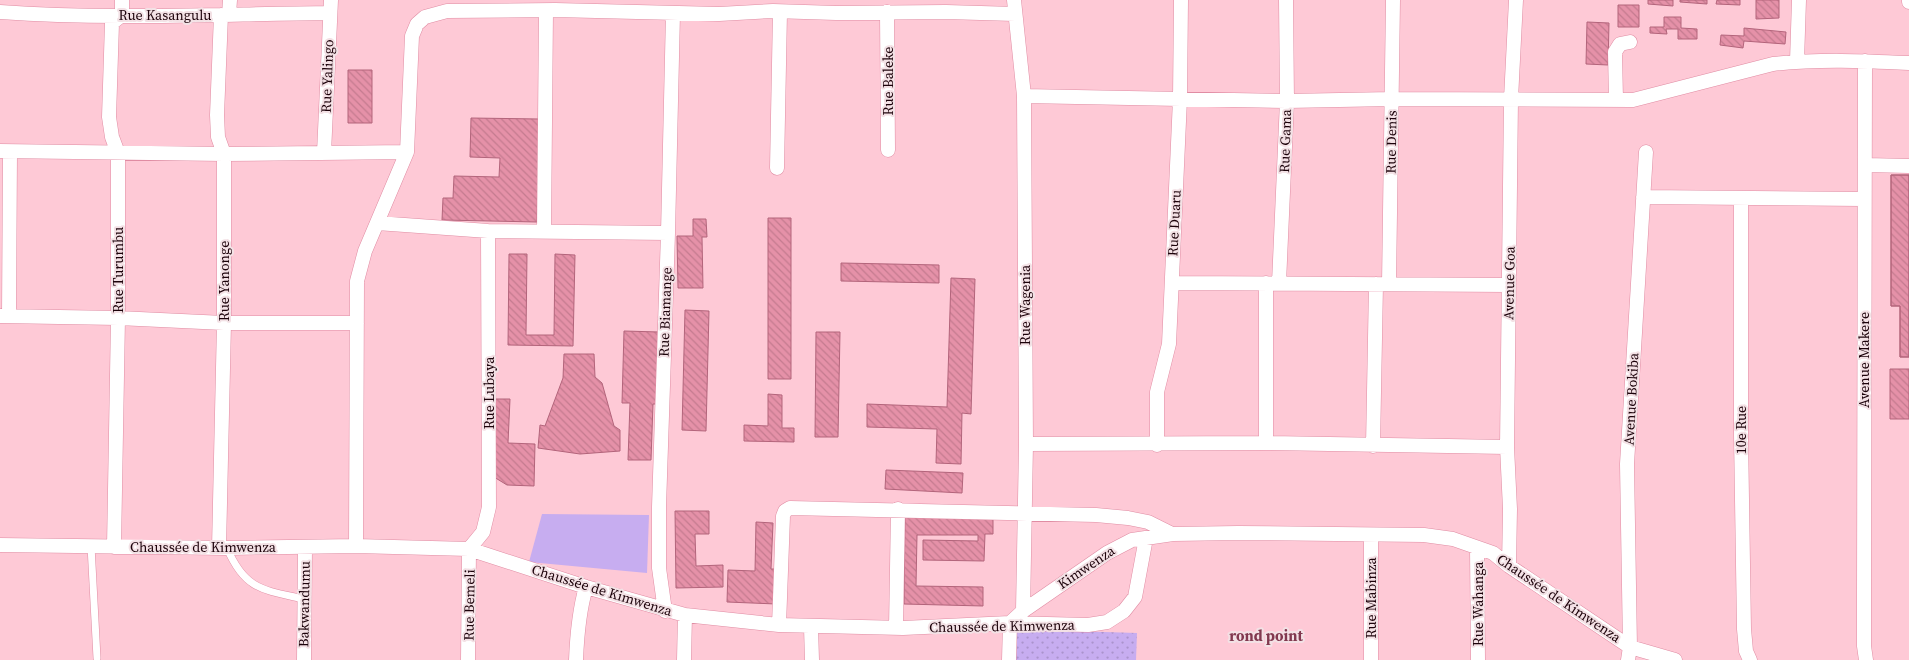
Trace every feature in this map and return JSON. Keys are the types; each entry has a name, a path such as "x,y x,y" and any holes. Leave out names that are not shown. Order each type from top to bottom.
{"street":[{"name":"Rue Turumbu","path":"114,547 118,318 118,153 112,137 109,117 112,23 122,16 122,0"},
{"name":"Rue Wagenia","path":"1014,0 1024,96 1026,444 1023,611"},
{"name":"Rue Duaru","path":"1156,445 1158,392 1169,344 1180,99 1180,0"},
{"name":"Rue Gama","path":"1266,443 1273,283 1287,101 1286,0"},
{"name":"Rue Denis","path":"1373,446 1392,99 1393,0"},
{"name":"Avenue Goa","path":"1509,566 1510,509 1507,447 1511,99 1516,0"},
{"path":"1797,61 1799,0"},
{"path":"356,546 357,280 360,265 407,152 412,36 417,24 425,17 447,6 667,8 719,14 776,8 879,8 1015,14"},
{"name":"Rue Kasangulu","path":"0,12 15,7 122,16 179,17 227,10 330,7"},
{"name":"Rue Yalingo","path":"324,153 330,7"},
{"path":"544,232 552,7"},
{"name":"Rue Biamange","path":"665,610 660,575 659,507 668,233 667,8"},
{"path":"776,8 777,168"},
{"name":"Rue Baleke","path":"879,8 888,150"},
{"name":"Rue Yanonge","path":"223,548 224,154 218,138 217,115 227,10"},
{"path":"1616,100 1615,52 1620,44 1630,42"},
{"path":"1024,96 1287,101 1392,99 1633,100 1766,66 1797,61 1909,63"},
{"name":"Avenue Makere","path":"1865,61 1866,165 1863,199 1864,636 1866,660"},
{"path":"357,323 224,323 118,318 4,316 5,151 224,154 407,152"},
{"name":"Avenue Bokiba","path":"1629,653 1627,464 1646,152"},
{"path":"1866,165 1909,166"},
{"path":"1643,197 1863,199"},
{"name":"10e Rue","path":"1741,198 1741,435 1744,610 1746,651 1750,660"},
{"path":"377,223 488,231 668,233"},
{"name":"Rue Lubaya","path":"470,549 483,532 489,507 488,231"},
{"path":"1172,283 1509,285"},
{"path":"1026,444 1156,445 1266,443 1507,447"},
{"path":"779,625 783,516 785,511 790,508 898,509 1128,518 1148,522 1172,534"},
{"path":"896,628 898,509"},
{"name":"Chaussée de Kimwenza","path":"1172,534 1424,535 1453,540 1493,553 1629,653 1675,660"},
{"name":"Kimwenza","path":"1010,624 1023,611 1106,553 1132,540 1172,534"},
{"name":"Rue Mabinza","path":"1371,536 1371,660"},
{"name":"Chaussée de Kimwenza","path":"0,545 223,548 356,546 470,549 586,587 685,615 811,627 896,628 1010,624 1088,625 1107,622 1124,611 1135,597 1146,538"},
{"name":"Bakwandumu","path":"304,660 305,548"},
{"name":"Rue Wahanga","path":"1477,548 1478,660"},
{"name":"Rue Bemeli","path":"468,660 470,549"},
{"path":"576,660 576,637 580,609 586,587"},
{"path":"684,660 685,615"},
{"path":"1009,660 1010,624"},
{"path":"811,627 812,660"}],"lane":[{"path":"91,546 97,658"},
{"path":"223,548 243,578 258,588 304,599"}],"shaded area":[{"path":"542,514 649,515 647,573 529,562"},
{"path":"1012,629 1137,633 1136,660 1011,660"}],"building":[{"path":"1648,0 1673,0 1673,6 1648,4"},
{"path":"1680,0 1707,0 1707,4 1680,2"},
{"path":"1717,0 1740,0 1740,5 1716,4"},
{"path":"1756,0 1779,0 1779,18 1756,19"},
{"path":"1618,5 1639,5 1639,27 1618,27"},
{"path":"1664,17 1681,17 1681,28 1697,29 1697,39 1678,39 1678,29 1666,29 1667,34 1650,33 1650,27 1664,27"},
{"path":"1587,22 1609,23 1608,65 1586,64"},
{"path":"1744,28 1786,32 1785,44 1744,41 1743,48 1720,45 1721,35 1744,36"},
{"path":"348,70 372,70 372,123 348,123"},
{"path":"471,118 539,119 537,222 442,220 443,198 453,198 454,176 499,177 500,158 470,157"},
{"path":"1891,175 1909,175 1909,357 1900,357 1900,306 1891,306"},
{"path":"1891,175 1909,175 1909,357 1900,357 1900,306 1891,306"},
{"path":"768,218 791,218 791,379 768,379"},
{"path":"693,219 706,219 707,237 702,237 703,288 678,288 677,236 693,236"},
{"path":"509,254 527,254 526,335 554,335 555,254 575,255 573,346 508,345"},
{"path":"841,263 939,265 939,283 841,281"},
{"path":"951,278 975,279 971,414 962,413 961,464 936,463 937,429 867,427 867,404 947,407"},
{"path":"685,310 709,311 706,431 682,430"},
{"path":"624,331 659,332 657,404 653,404 651,460 628,460 630,403 622,403"},
{"path":"816,332 840,332 838,437 815,437"},
{"path":"564,354 594,354 595,377 602,383 614,426 620,430 620,451 580,454 538,448 540,425 545,426 563,378"},
{"path":"1890,369 1909,369 1909,419 1890,419"},
{"path":"768,394 782,395 782,428 794,428 794,442 744,441 744,425 768,426"},
{"path":"495,399 510,399 508,443 535,444 534,486 507,485 494,477"},
{"path":"886,470 963,473 962,493 885,489"},
{"path":"675,511 709,511 709,534 695,534 696,566 723,565 723,587 676,588"},
{"path":"905,512 993,513 993,534 985,534 984,561 923,560 923,540 978,541 978,535 917,535 916,586 983,587 983,606 904,604"},
{"path":"756,522 773,523 771,569 777,569 776,604 727,602 728,570 755,571"}],"district":[{"name":"rond point","path":"1266,636"}]}
